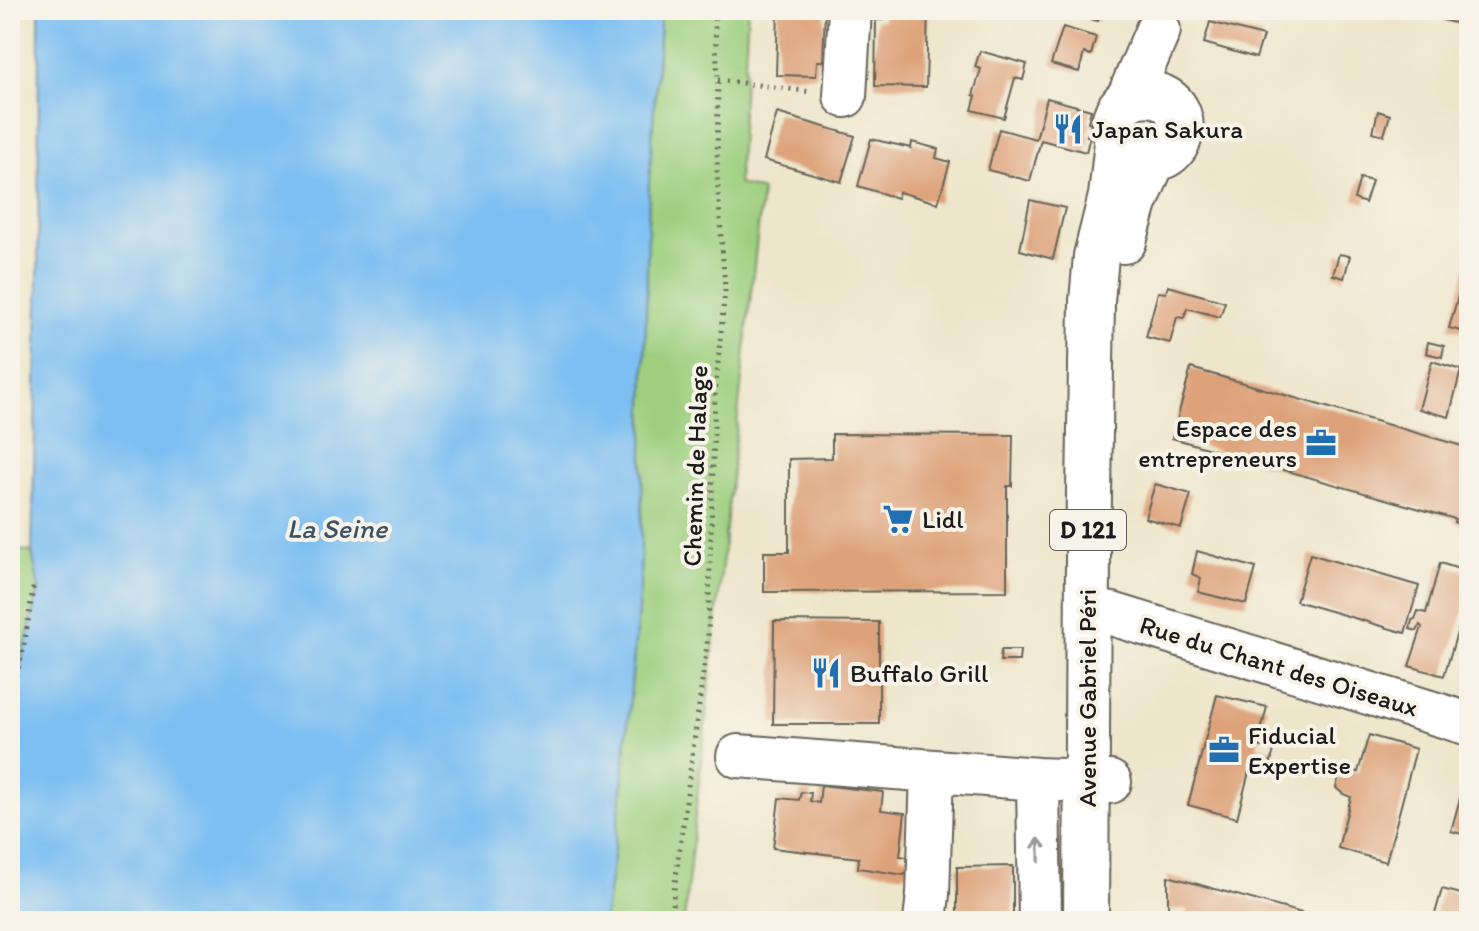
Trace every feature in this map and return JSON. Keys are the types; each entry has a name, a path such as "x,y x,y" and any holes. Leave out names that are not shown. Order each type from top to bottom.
{"main road":[{"name":"Avenue Gabriel Péri","path":"1145,97 1174,107 1180,121 1180,136 1164,157 1135,151 1114,134 1116,114 1145,97 1159,20"},
{"name":"Avenue Gabriel Péri","path":"1086,921 1098,782 1109,316 1117,264 1135,203 1135,151"},
{"name":"Avenue Gabriel Péri","path":"1098,782 1109,921"}],"street":[{"path":"845,96 850,10"},
{"name":"Rue du Chant des Oiseaux","path":"1100,612 1469,724"},
{"path":"738,756 1098,782"},
{"path":"925,921 932,771"},
{"path":"1038,779 1040,921"}],"path":[{"name":"Chemin de Halage","path":"670,921 708,637 715,393 725,290 717,174 718,80 714,10"},
{"path":"718,80 845,96"},
{"path":"10,699 24,647 34,582"},
{"path":"10,644 24,647"}],"green space":[{"path":"661,10 748,10 738,184 762,191 684,921 604,921 621,799 640,587 649,181"},
{"path":"10,549 32,552 39,590 10,708"}],"water":[{"name":"La Seine","path":"39,10 661,10 649,181 640,587 621,799 604,921 10,921 10,708 39,590 32,552 38,302"}],"building":[{"path":"778,10 825,10 823,61 817,61 816,76 776,75"},
{"path":"883,10 928,10 926,87 875,86 876,20 883,20"},
{"path":"1066,10 1101,10 1098,21 1066,13"},
{"path":"1469,10 1469,27 1409,11"},
{"path":"1210,22 1263,36 1256,58 1204,43"},
{"path":"1063,27 1096,37 1091,55 1084,53 1079,72 1051,64"},
{"path":"980,51 1027,64 1023,80 1015,78 1004,118 972,110 981,69 975,67"},
{"path":"1047,98 1091,110 1086,152 1041,140 1030,181 988,170 999,129 1036,139"},
{"path":"1378,111 1390,115 1384,135 1373,132"},
{"path":"777,113 855,136 841,182 764,160"},
{"path":"871,139 911,148 912,142 938,149 936,158 950,162 938,203 899,192 897,198 858,186"},
{"path":"1360,178 1372,181 1365,203 1354,199"},
{"path":"1030,200 1065,208 1053,259 1020,250"},
{"path":"1339,254 1350,256 1344,278 1333,275"},
{"path":"1469,261 1469,333 1449,328"},
{"path":"1168,286 1225,302 1220,317 1187,308 1184,318 1177,317 1170,343 1146,337 1158,292 1166,293"},
{"path":"1428,342 1444,346 1442,357 1426,353"},
{"path":"1432,361 1461,370 1449,417 1419,409"},
{"name":"Espace des entrepreneurs","path":"1191,368 1469,448 1469,527 1454,522 1455,519 1172,438"},
{"name":"Lidl","path":"832,434 1013,435 1012,486 1007,486 1007,591 764,592 764,552 789,552 789,459 832,458"},
{"path":"1155,484 1191,494 1181,528 1145,518"},
{"path":"1197,551 1256,568 1246,604 1198,592 1201,578 1192,574"},
{"path":"1310,554 1419,586 1405,633 1296,601"},
{"path":"1440,563 1469,572 1469,593 1444,676 1409,666 1422,627 1420,625 1417,631 1410,629 1412,620 1418,611 1426,613"},
{"name":"Buffalo Grill","path":"774,621 879,622 879,724 773,724"},
{"path":"1001,650 1020,650 1019,661 1000,661"},
{"path":"1217,695 1267,707 1257,746 1274,750 1268,773 1250,768 1237,818 1188,805"},
{"path":"1369,735 1416,749 1386,862 1338,848 1351,797 1336,788 1341,768 1358,772"},
{"path":"1469,770 1469,836 1451,831"},
{"path":"821,785 883,792 881,810 905,813 900,856 913,858 911,868 904,875 858,868 859,858 773,848 779,798 799,800 801,792 811,793 810,801 819,803"},
{"path":"1013,866 1013,921 957,921 957,867"},
{"path":"1168,876 1327,921 1187,921 1187,909 1168,910"},
{"path":"1442,889 1469,896 1469,921 1433,921"}],"place":[{"name":"Japan Sakura","path":"1068,129"},
{"name":"Espace des entrepreneurs","path":"1321,443"},
{"name":"Lidl","path":"898,519"},
{"name":"Buffalo Grill","path":"826,673"},
{"name":"Fiducial Expertise","path":"1224,750"}]}
